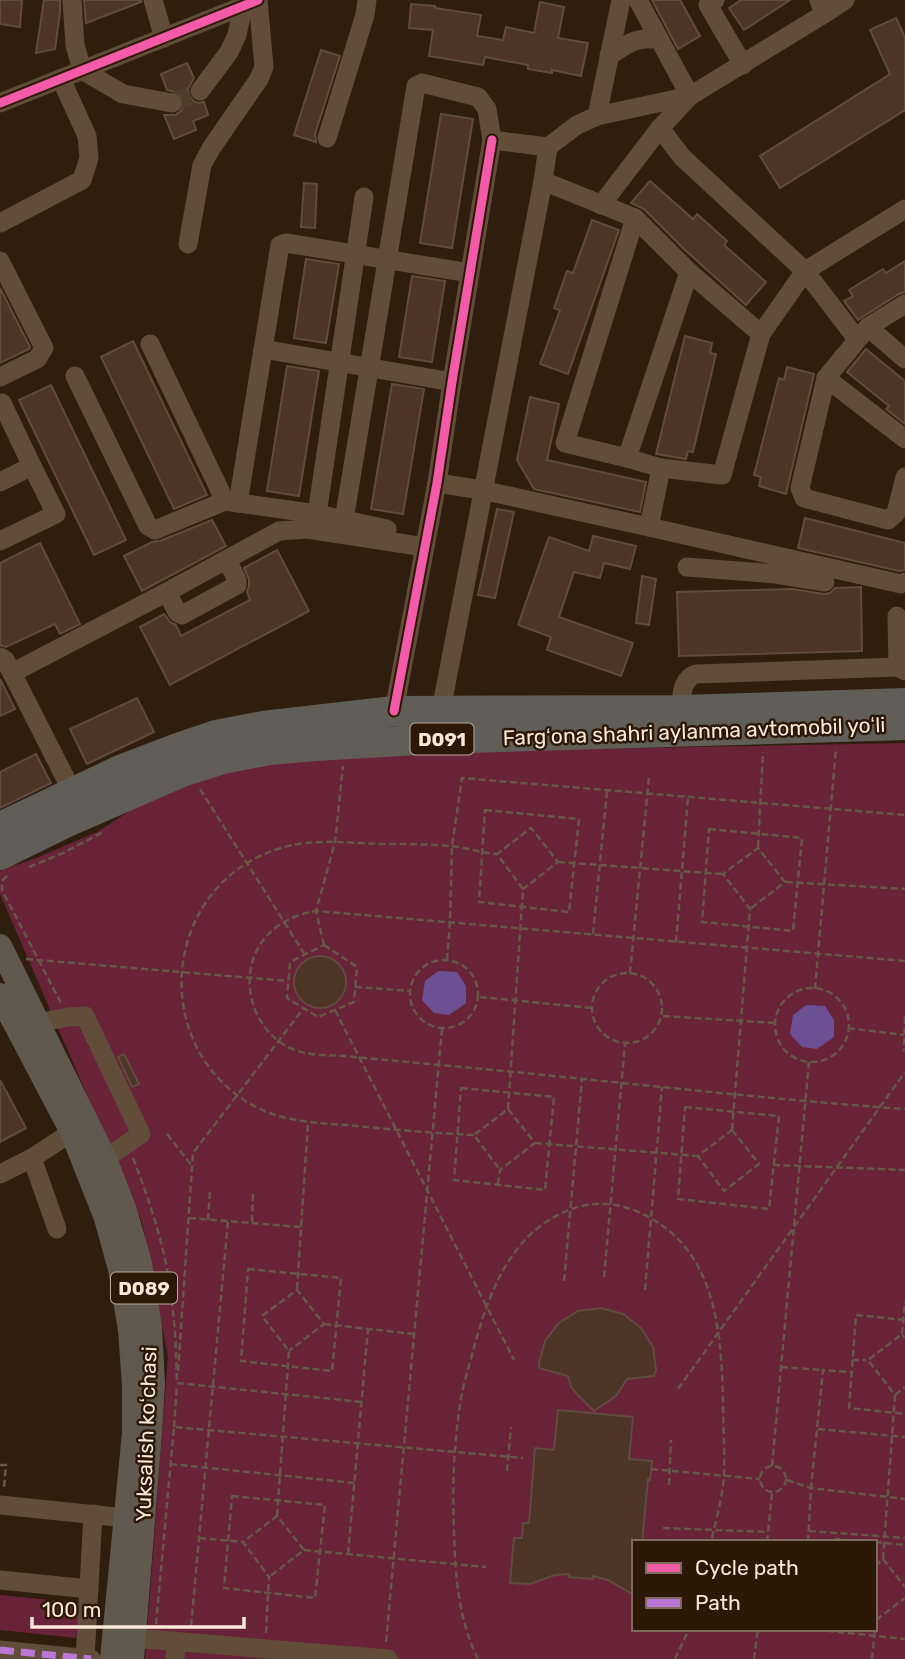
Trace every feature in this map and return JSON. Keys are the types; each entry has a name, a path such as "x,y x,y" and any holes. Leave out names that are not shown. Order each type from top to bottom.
{"highway":[{"name":"Fargʻona shahri aylanma avtomobil yoʻli","path":"10,866 65,823 183,772 223,759 269,750 740,719 905,703"},
{"name":"Fargʻona shahri aylanma avtomobil yoʻli","path":"0,827 120,770 216,735 263,726 394,712 441,710 680,710 740,719 838,727 905,725"}],"main road":[{"name":"Yuksalish koʻchasi","path":"3,952 105,1159 125,1211 140,1263 150,1327 153,1384 140,1645"},
{"name":"Yuksalish koʻchasi","path":"0,996 72,1132 106,1218 120,1269 131,1330 134,1433 112,1659"}],"street":[{"path":"72,0 75,45 82,71 123,94 172,103"},
{"path":"153,0 163,38"},
{"path":"327,138 365,15 367,0"},
{"path":"597,116 621,0"},
{"path":"638,0 690,96"},
{"path":"601,205 660,128 690,96 743,65 822,7 845,0"},
{"path":"0,103 254,2"},
{"path":"200,91 229,52 254,2"},
{"path":"188,244 202,165 259,79 264,67 254,2"},
{"path":"709,2 743,65"},
{"path":"609,56 633,41 648,37 660,40"},
{"path":"0,223 82,180 89,158 87,135 61,79"},
{"path":"344,520 416,86 422,83 478,97 487,109 492,140 437,483 394,712"},
{"path":"492,140 548,147 577,125 597,116 690,96"},
{"path":"660,128 682,157 805,271 862,333 905,359"},
{"path":"441,710 548,147"},
{"path":"543,181 635,218 689,272 761,334"},
{"path":"317,514 364,197"},
{"path":"635,218 565,443 661,468 722,475 761,334 805,271 905,209"},
{"path":"232,502 263,349 280,245 286,243 355,253 470,273"},
{"path":"0,261 44,348 37,359 0,377"},
{"path":"627,458 689,272"},
{"path":"905,304 862,333 826,378 800,488 804,498 888,520 896,513 905,477"},
{"path":"150,344 232,502"},
{"path":"263,349 452,382"},
{"path":"75,376 148,526 155,530 232,502 317,514 426,542"},
{"path":"826,378 905,439"},
{"path":"0,541 57,514 2,403"},
{"path":"0,482 32,466"},
{"path":"649,527 661,468"},
{"path":"437,483 482,490 649,527 778,565 825,582"},
{"path":"73,793 6,665 167,592 279,531 307,529 426,542"},
{"path":"167,592 177,612 182,615 237,585 227,560"},
{"path":"687,567 778,565 901,584 905,582"},
{"path":"680,710 685,682 688,677 696,674 901,669 897,616"},
{"path":"38,1023 85,1016 141,1134 105,1159"},
{"path":"0,1174 32,1158 72,1132"},
{"path":"32,1158 57,1228"},
{"path":"1,1505 126,1517"},
{"path":"85,1659 93,1514"},
{"path":"0,1580 89,1588"},
{"path":"140,1645 225,1652 386,1659"},
{"path":"0,1650 91,1659"}],"path":[{"path":"815,989 838,727"},
{"path":"764,749 758,848 785,882"},
{"path":"324,945 290,962 288,981 287,998 318,1017 354,1002 357,967 324,945 316,911 335,842 343,762"},
{"path":"630,973 649,777"},
{"path":"447,960 452,846 462,778 905,815"},
{"path":"198,787 305,954"},
{"path":"593,934 608,790"},
{"path":"676,942 688,797"},
{"path":"485,810 579,819 574,863 569,912 479,902 485,810"},
{"path":"68,1017 2,890 2,881 10,866 63,853 111,828"},
{"path":"508,1109 474,1135 309,1122 275,1115 258,1108 217,1076 197,1047 184,1014 182,996 181,972 186,944 200,911 221,883 264,854 298,844 335,842 452,846 497,854 531,828 558,862"},
{"path":"709,830 758,834 802,838 793,931 702,922 709,830"},
{"path":"523,889 558,862 723,874 758,848"},
{"path":"497,854 523,889 508,1109 535,1143"},
{"path":"698,1156 724,1191 759,1164 732,1130 750,909 723,874"},
{"path":"750,909 785,882 905,889"},
{"path":"905,961 316,911 292,917 271,931 263,940 252,963 250,978 252,1001 262,1023 279,1041 315,1055 805,1102 905,1109"},
{"path":"3,952 38,960 288,981"},
{"path":"447,960 469,970 477,985 478,997 476,1009 465,1022 442,1029 426,1024 420,1018 412,1004 411,991 413,980 424,967 447,960"},
{"path":"630,973 640,975 653,984 662,999 662,1016 648,1037 625,1044 608,1038 601,1032 593,1017 592,1008 593,999 601,984 615,975 630,973"},
{"path":"355,986 411,991"},
{"path":"806,989 815,989 831,994 838,1000 847,1015 848,1028 845,1041 834,1055 818,1062 809,1062 785,1051 776,1036 775,1023 778,1010 790,996 806,989"},
{"path":"478,997 592,1008"},
{"path":"140,1645 174,1427 192,1153 303,1009"},
{"path":"335,1010 514,1360"},
{"path":"662,1016 775,1023"},
{"path":"905,1017 905,1051"},
{"path":"848,1028 904,1035"},
{"path":"386,1659 442,1029"},
{"path":"604,1277 625,1044"},
{"path":"772,1466 809,1062"},
{"path":"678,1389 905,1072"},
{"path":"565,1281 582,1079"},
{"path":"645,1290 662,1087"},
{"path":"461,1088 509,1093 554,1097 544,1190 454,1180 461,1088"},
{"path":"685,1107 733,1112 779,1116 769,1209 678,1199 685,1107"},
{"path":"309,1122 297,1290 324,1324"},
{"path":"500,1170 535,1143 698,1156 732,1130"},
{"path":"167,1134 192,1166"},
{"path":"474,1135 500,1170 498,1185"},
{"path":"128,1144 152,1206 165,1262 173,1310 177,1383"},
{"path":"774,1165 905,1170"},
{"path":"208,1220 210,1189"},
{"path":"252,1223 253,1194"},
{"path":"478,1659 461,1612 455,1564 454,1451 461,1396 487,1307 507,1261 524,1239 546,1222 571,1209 591,1203 611,1203 651,1218 680,1240 706,1280 719,1332 722,1358 724,1476 711,1540"},
{"path":"188,1218 301,1227"},
{"path":"180,1647 199,1538 228,1221"},
{"path":"248,1269 341,1278 337,1325 332,1371 241,1361 248,1269"},
{"path":"297,1290 262,1316 289,1351 277,1516 304,1550 486,1567"},
{"path":"852,1360 868,1360 904,1336 905,1301"},
{"path":"904,1320 856,1315 849,1408 905,1414"},
{"path":"289,1351 324,1324 414,1334"},
{"path":"348,1555 368,1329"},
{"path":"868,1360 895,1395 883,1559 905,1587"},
{"path":"781,1367 851,1372"},
{"path":"808,1540 823,1370"},
{"path":"177,1383 362,1402"},
{"path":"895,1395 905,1387"},
{"path":"174,1427 523,1458"},
{"path":"507,1471 510,1427"},
{"path":"818,1429 905,1437"},
{"path":"669,1485 671,1440"},
{"path":"170,1464 355,1483"},
{"path":"0,1465 6,1465 1,1505"},
{"path":"772,1466 783,1469 787,1480 782,1489 772,1492 764,1489 760,1479 762,1471 772,1466"},
{"path":"652,1469 760,1479"},
{"path":"787,1480 811,1488 905,1499"},
{"path":"767,1540 772,1492"},
{"path":"232,1496 278,1501 325,1505 315,1598 224,1588 232,1496"},
{"path":"199,1538 243,1542 277,1516"},
{"path":"663,1528 768,1532"},
{"path":"809,1531 905,1538"},
{"path":"243,1542 269,1577 270,1652"},
{"path":"877,1542 905,1545"},
{"path":"269,1577 304,1550"},
{"path":"877,1564 883,1559"},
{"path":"877,1621 905,1598"},
{"path":"675,1659 688,1631"},
{"path":"754,1659 758,1631"},
{"path":"829,1631 905,1639"},
{"path":"872,1659 874,1631"}],"shaded area":[{"path":"905,743 905,1659 145,1659 168,1356 142,1222 0,894 0,872 97,832 162,794 237,769 284,761 379,753"},
{"path":"438,971 457,972 466,986 466,1003 449,1015 434,1013 422,1000 425,981"},
{"path":"806,1005 825,1006 834,1020 834,1037 817,1049 802,1047 790,1034 793,1015"},
{"path":"0,1595 80,1603 76,1638 0,1630"}],"building":[{"path":"0,0 22,0 20,27 0,24"},
{"path":"44,0 60,0 55,49 36,53"},
{"path":"84,0 141,0 141,2 86,23"},
{"path":"652,0 680,0 700,36 678,49"},
{"path":"741,0 790,0 744,30 729,8"},
{"path":"540,2 564,7 558,38 588,43 581,76 552,70 552,73 528,69 528,65 485,57 483,65 429,56 433,30 409,28 411,4 435,6 481,15 477,36 503,40 506,27 534,33"},
{"path":"896,18 905,37 905,110 780,188 760,156 890,74 870,30"},
{"path":"321,50 340,56 315,134 316,142 294,135"},
{"path":"187,63 194,78 188,89 189,95 193,101 204,102 208,115 193,121 196,130 174,139 164,115 175,115 181,111 184,100 179,93 167,90 161,74"},
{"path":"441,114 473,119 452,248 420,243"},
{"path":"650,181 693,219 697,214 727,241 724,245 766,282 746,305 644,209 631,203"},
{"path":"304,183 317,184 315,228 301,227"},
{"path":"592,220 619,230 568,374 540,364 560,310 554,308 567,271 573,273"},
{"path":"306,259 339,264 326,343 294,338"},
{"path":"905,261 905,292 858,320 844,301 853,296 849,290 883,269 886,273"},
{"path":"412,276 445,281 432,362 399,357"},
{"path":"0,288 30,347 0,363"},
{"path":"685,336 712,343 710,353 716,354 693,452 688,451 686,459 656,454"},
{"path":"133,341 207,495 174,509 101,357"},
{"path":"866,349 905,381 905,424 886,409 889,406 847,372"},
{"path":"287,366 319,371 299,496 267,491"},
{"path":"787,367 814,374 786,494 759,486 761,477 754,475 779,378 784,380"},
{"path":"392,384 424,389 403,514 371,509"},
{"path":"51,385 126,540 94,555 19,400"},
{"path":"530,397 559,404 547,460 646,482 640,512 534,489 517,460"},
{"path":"497,509 514,512 495,598 478,595"},
{"path":"805,518 905,543 905,570 899,571 798,548"},
{"path":"212,520 226,546 142,591 124,556 152,542"},
{"path":"593,536 636,546 630,569 604,563 600,578 574,572 559,617 633,643 621,676 547,650 551,637 518,625 549,537 589,551"},
{"path":"40,543 80,624 60,634 55,624 6,647 0,645 0,563"},
{"path":"277,550 309,611 170,685 140,627 164,614 176,625 181,636 250,600 247,592 249,579 244,568"},
{"path":"642,576 656,579 649,625 636,623"},
{"path":"861,587 862,651 679,656 677,592 792,589 824,594 835,588"},
{"path":"0,679 15,709 0,716"},
{"path":"137,698 154,732 87,764 70,729"},
{"path":"36,754 51,783 0,808 0,772"},
{"path":"320,956 330,958 338,964 344,972 344,992 338,1000 330,1006 320,1008 310,1006 302,1000 296,992 294,982 296,972 302,964 310,958"},
{"path":"124,1054 139,1084 132,1087 118,1057"},
{"path":"0,1080 26,1128 0,1142"},
{"path":"601,1308 623,1314 641,1328 653,1347 656,1370 654,1376 627,1379 616,1396 594,1411 571,1387 568,1376 539,1368 539,1363 545,1341 559,1323 578,1311"},
{"path":"558,1410 633,1417 629,1459 652,1461 642,1540 632,1540 632,1594 608,1580 593,1576 593,1579 569,1577 569,1574 555,1575 530,1584 510,1583 514,1538 522,1538 523,1523 529,1523 535,1448 554,1450"}],"tunnel":[{"path":"172,103 200,91"}],"marked path":[{"path":"0,1650 91,1659"}],"cycle path":[{"path":"0,103 258,0"},
{"path":"394,711 437,483 492,140"}]}
